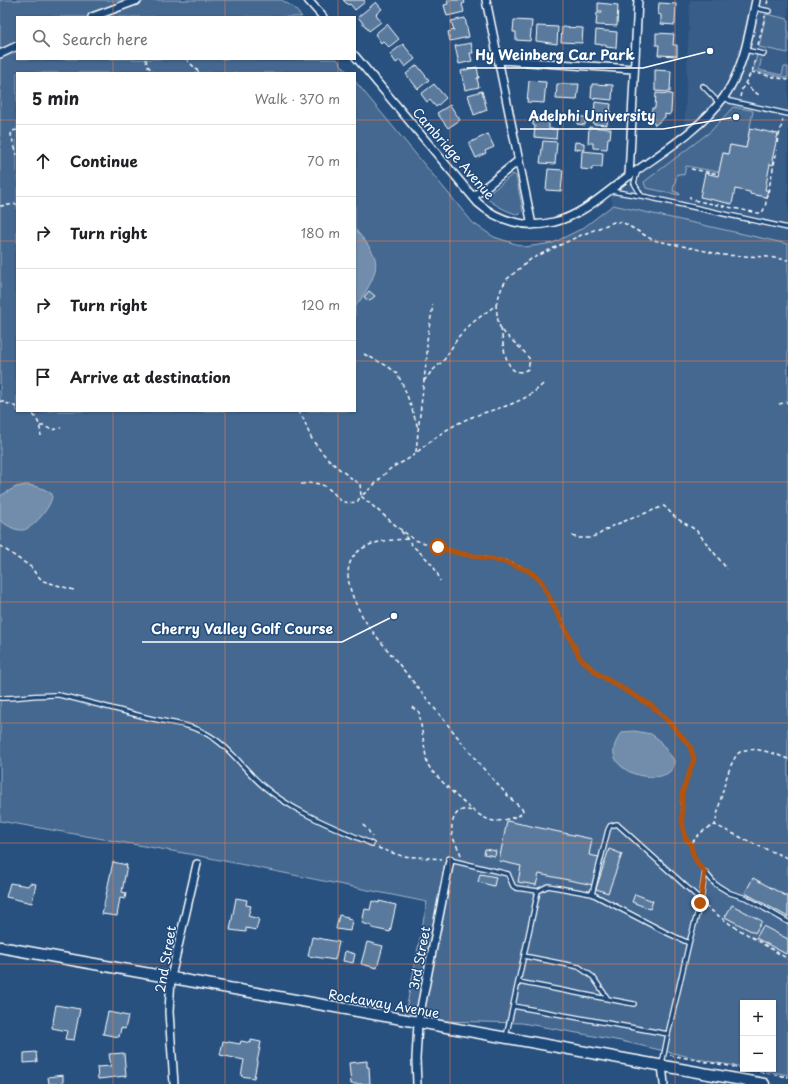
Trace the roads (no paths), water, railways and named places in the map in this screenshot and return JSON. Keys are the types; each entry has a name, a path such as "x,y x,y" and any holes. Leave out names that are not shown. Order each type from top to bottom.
{"main road":[{"name":"Rockaway Avenue","path":"0,947 506,1039 764,1084"}],"street":[{"path":"95,16 138,0"},
{"path":"308,0 322,16"},
{"path":"486,0 532,224"},
{"path":"629,176 633,69 638,0"},
{"name":"Cambridge Avenue","path":"356,57 473,197 484,208 493,214 518,223 544,224 564,219 583,208 639,169 712,112 738,72 746,50 756,0"},
{"path":"0,54 16,46"},
{"path":"498,60 633,69"},
{"path":"473,197 518,161"},
{"name":"3rd Street","path":"417,1084 416,1059 418,1023 450,860"},
{"name":"2nd Street","path":"174,1084 169,1012 171,977 197,864"},
{"path":"662,1066 664,1084"}],"lane":[{"path":"755,8 767,13"},
{"path":"746,50 764,54"},
{"path":"703,86 721,100 788,114"},
{"path":"639,169 635,176 634,183 641,196"},
{"path":"609,190 788,228"},
{"path":"0,698 43,694 59,695 188,726 205,732 219,741 262,785 282,800 307,815 372,844"},
{"path":"592,894 608,830 610,826 617,824 700,902"},
{"path":"450,860 508,874 513,886 516,888 538,891 548,886 592,894 689,943"},
{"path":"662,1066 689,943 700,902 705,872 720,887 730,893 746,898 788,922"},
{"path":"506,1039 538,891"},
{"path":"524,956 578,967 593,977 608,999"},
{"path":"518,982 634,1004"},
{"path":"513,1006 668,1034"}],"place":[{"name":"Hy Weinberg Car Park","path":"710,51"},
{"name":"Adelphi University","path":"736,117"},
{"name":"Cherry Valley Golf Course","path":"394,616"}]}
